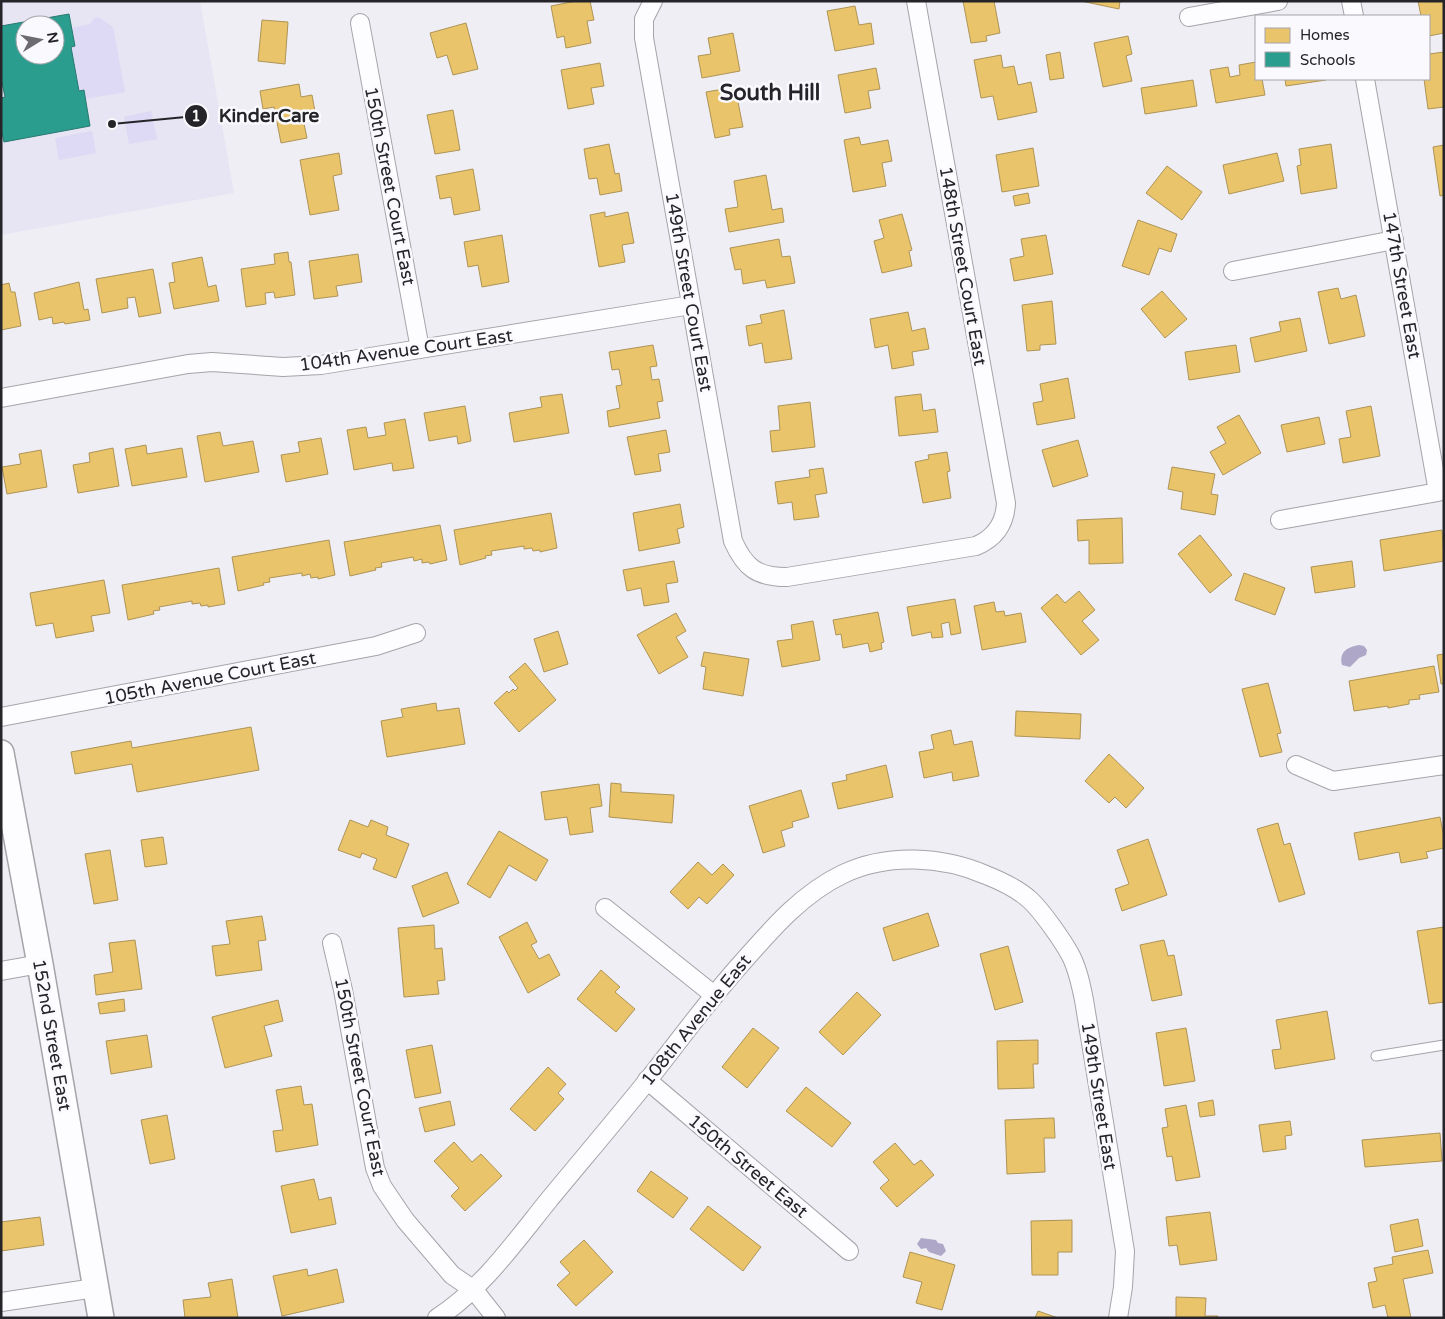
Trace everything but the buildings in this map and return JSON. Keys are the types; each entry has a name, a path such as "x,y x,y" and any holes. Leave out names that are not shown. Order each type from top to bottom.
{"main road":[{"name":"152nd Street East","path":"1,753 40,964 101,1318"}],"street":[{"name":"148th Street Court East","path":"753,569 771,577 788,577 976,546 986,542 999,530 1006,513 1006,503 916,1"},
{"path":"1189,17 1278,1"},
{"path":"1351,1 1354,15"},
{"name":"149th Street Court East","path":"651,5 643,26 644,38 733,541 739,555 753,569"},
{"name":"150th Street Court East","path":"360,23 420,349"},
{"name":"147th Street East","path":"1280,520 1438,492 1365,80"},
{"path":"1233,271 1394,240"},
{"name":"104th Avenue Court East","path":"1,398 188,364 212,362 282,367 321,365 691,305"},
{"name":"105th Avenue Court East","path":"1,718 376,646 416,633"},
{"path":"1296,765 1334,781 1444,765"},
{"name":"108th Avenue East","path":"437,1318 474,1290 648,1080 714,995 785,915 821,887 843,874 864,867 889,861 917,859 943,862 968,868 993,878 1021,893"},
{"name":"149th Street East","path":"1021,893 1041,912 1071,956 1079,978 1125,1250 1123,1287 1118,1318"},
{"path":"605,908 714,995"},
{"name":"150th Street Court East","path":"332,943 343,990 375,1168 382,1186 405,1220 452,1275 474,1290 496,1318"},
{"path":"1,971 40,964"},
{"name":"150th Street East","path":"648,1080 849,1251"},
{"path":"1,1302 95,1288"}],"lane":[{"path":"1376,1056 1444,1045"}],"shaded area":[{"path":"1,1 200,1 234,193 1,235"},
{"path":"98,17 113,27 125,92 85,99 79,91 71,47 75,46 72,28 90,24 94,18"},
{"path":"151,111 157,139 129,144 124,117"},
{"path":"92,131 96,153 59,160 55,138"},
{"path":"1364,646 1367,650 1366,655 1359,658 1350,667 1342,665 1343,653 1351,647"},
{"path":"921,1238 936,1240 938,1243 943,1244 946,1251 941,1256 929,1252 926,1248 921,1249 917,1244"}],"place":[{"name":"KinderCare","path":"112,124"}],"district":[{"name":"South Hill","path":"770,93"}]}
